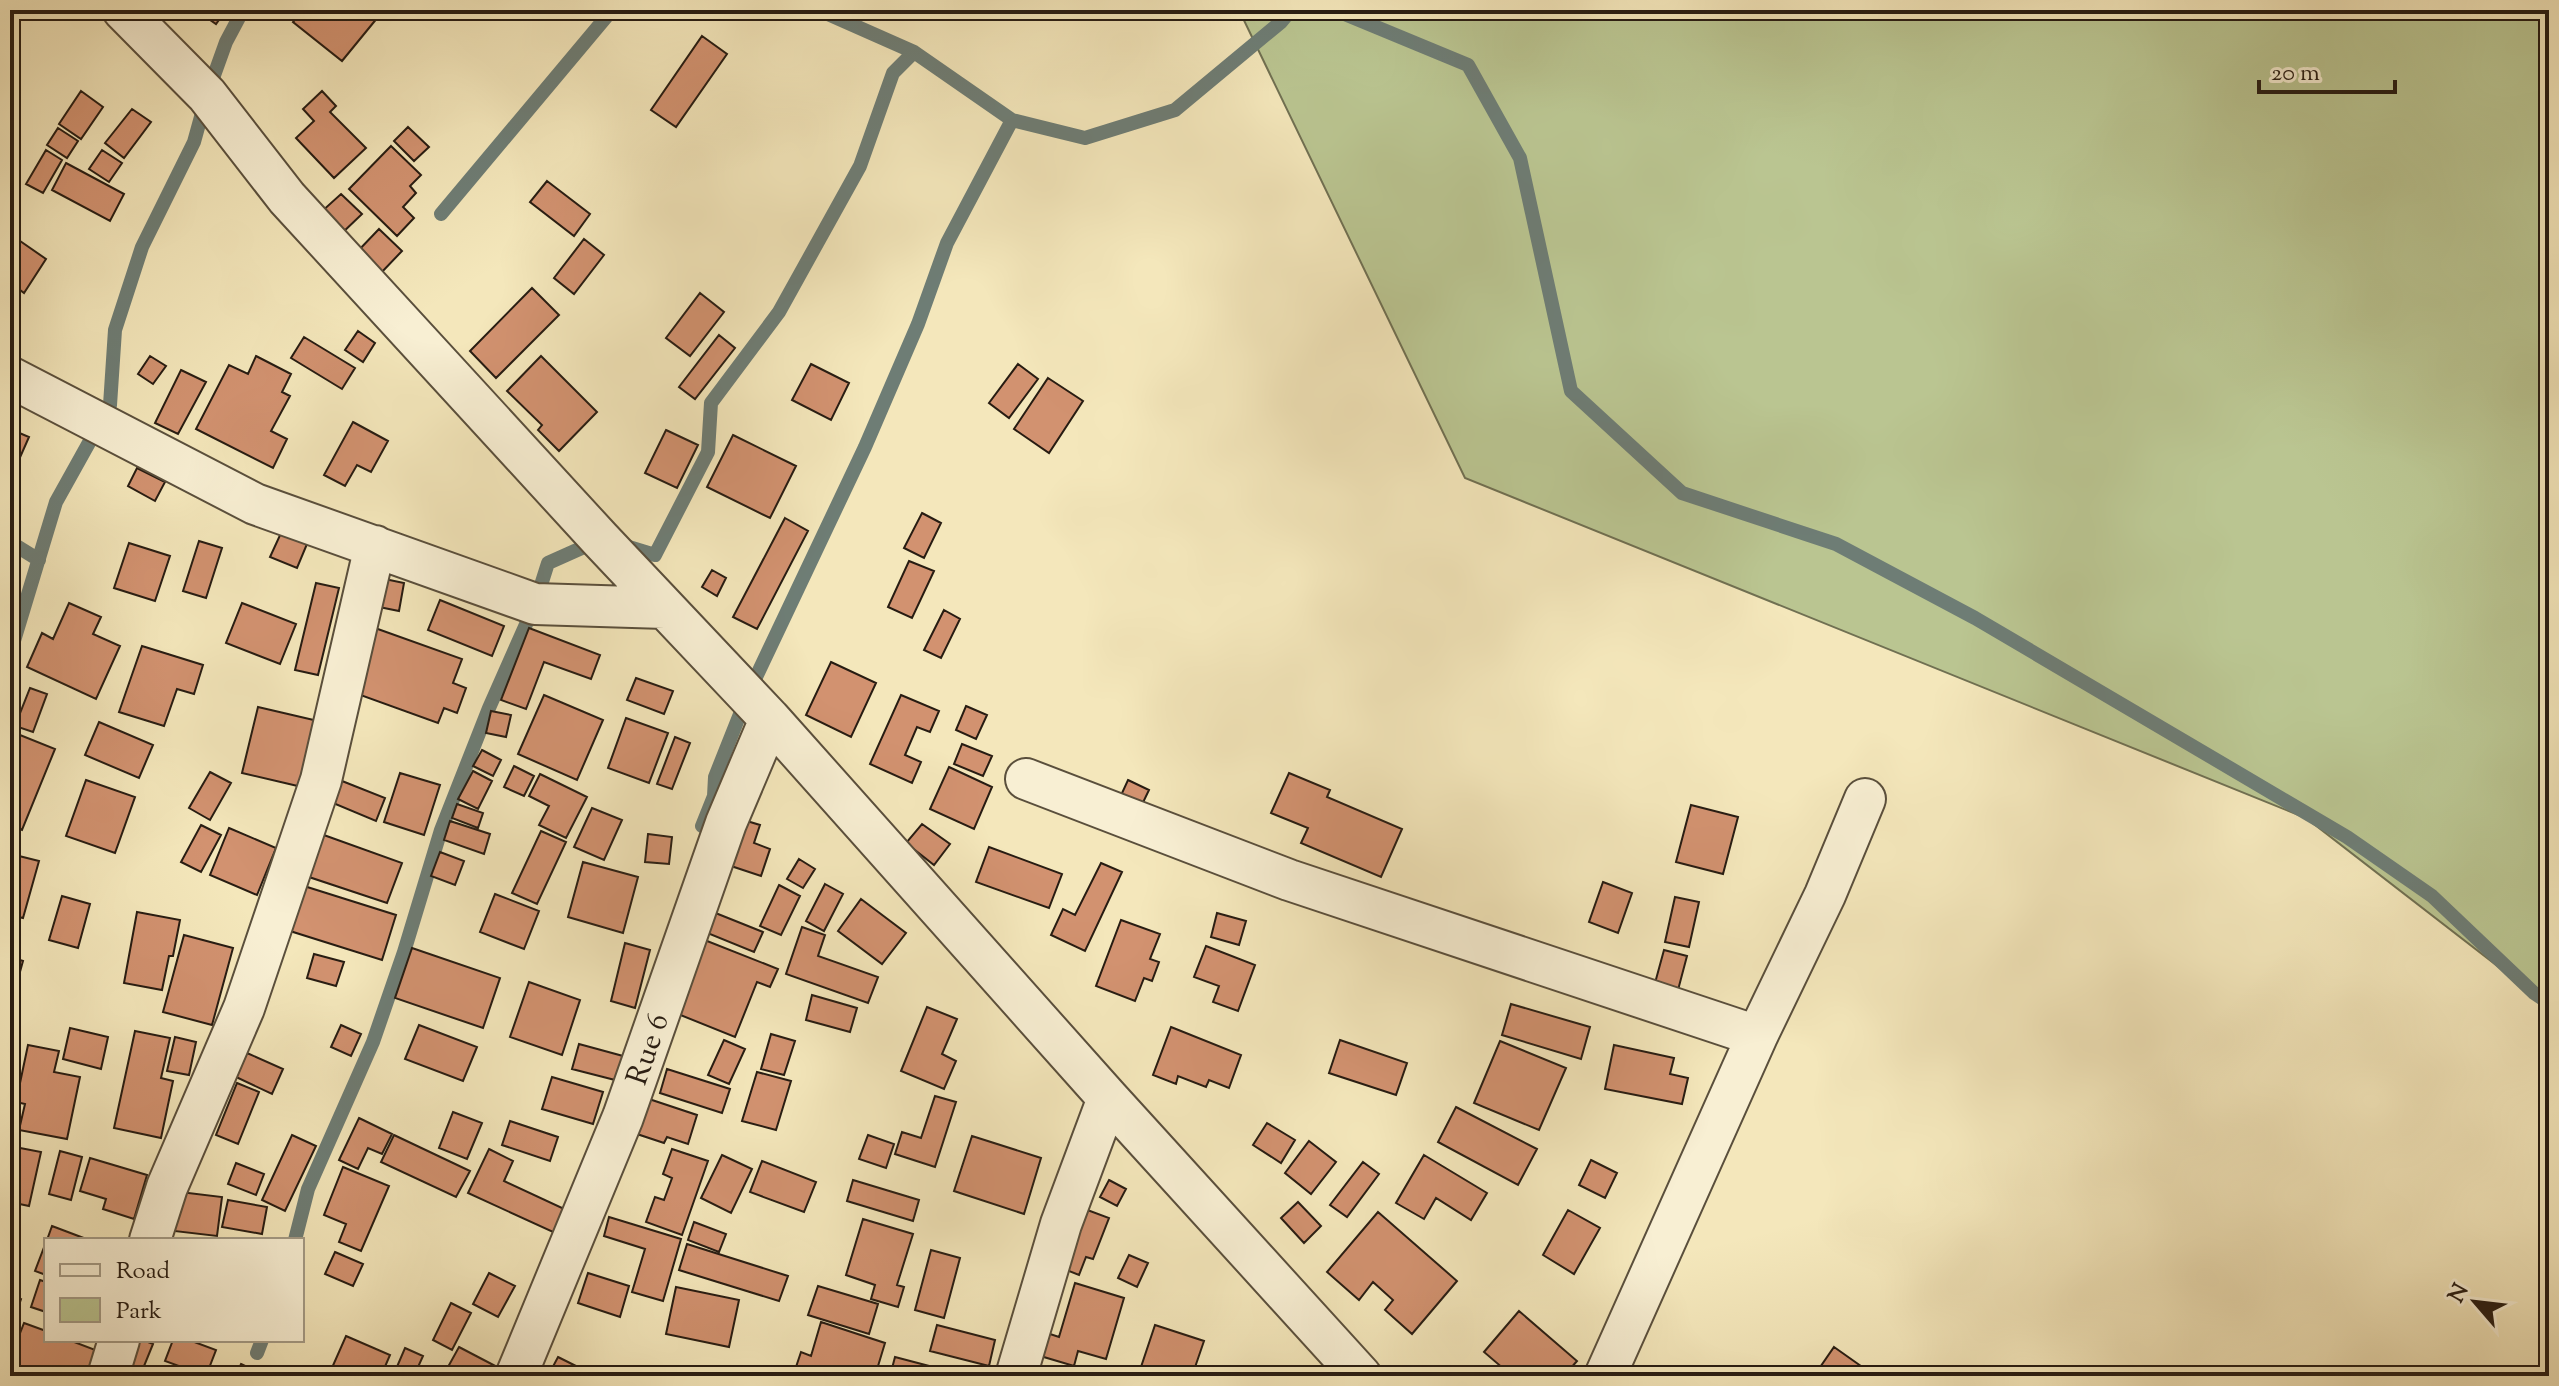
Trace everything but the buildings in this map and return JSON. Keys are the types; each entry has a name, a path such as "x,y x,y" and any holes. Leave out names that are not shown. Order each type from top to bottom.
{"street":[{"path":"123,10 207,95 287,198 770,719 1361,1376"},
{"path":"10,377 255,504 535,604 665,608"},
{"path":"151,1238 167,1187 244,1008 321,780 375,546"},
{"name":"Rue 6","path":"516,1376 623,1117 726,823 770,719"},
{"path":"1026,779 1289,880 1757,1036"},
{"path":"1605,1376 1757,1036 1825,895 1865,799"},
{"path":"1016,1376 1061,1224 1108,1098"},
{"path":"108,1376 118,1342"}],"green space":[{"path":"1239,10 2549,10 2549,1006 2306,818 1465,478"}],"waterway":[{"path":"10,654 56,502 110,405 115,330 142,247 194,142 226,42 243,10"},
{"path":"441,214 612,10"},
{"path":"819,10 914,52 1012,120 1085,138 1175,110 1281,22 1291,10"},
{"path":"1335,10 1468,65 1520,158 1571,391 1682,493 1836,544 1975,618 2347,837 2432,896 2534,993 2549,1003"},
{"path":"619,544 655,555 708,452 711,403 779,312 860,166 893,73 914,52"},
{"path":"702,826 714,796 715,777 748,694 865,447 918,324 947,243 1012,120"},
{"path":"10,542 39,560"},
{"path":"296,1238 308,1189 373,1042 441,830 489,708 535,604 548,563 595,542"},
{"path":"257,1353 261,1342"}]}
